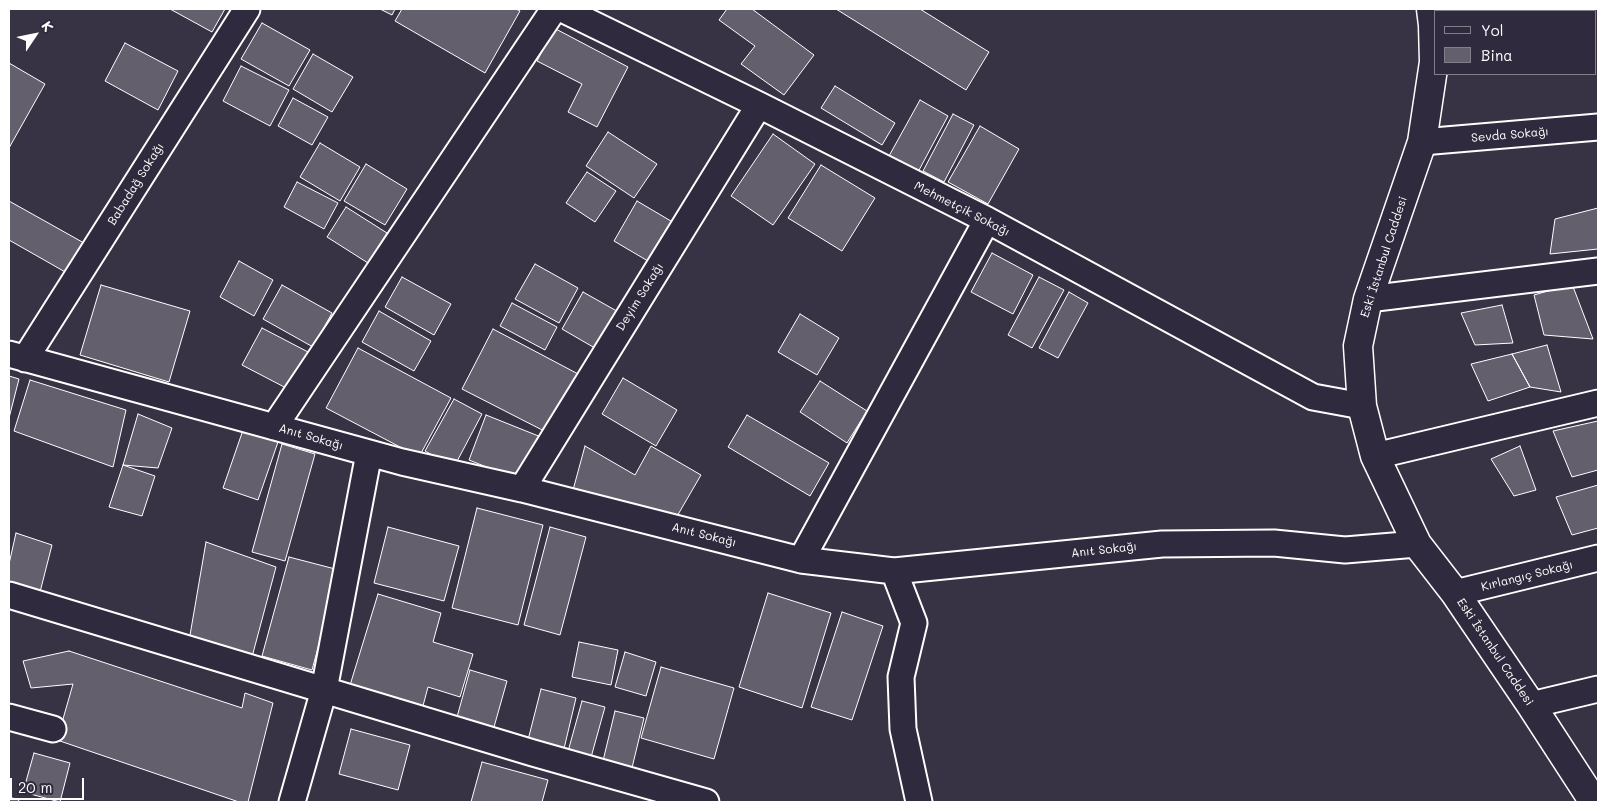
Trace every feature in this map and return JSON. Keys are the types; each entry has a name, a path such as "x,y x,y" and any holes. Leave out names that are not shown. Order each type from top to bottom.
{"main road":[{"name":"Eski İstanbul Caddesi","path":"1433,19 1434,62 1422,142 1368,299 1358,346 1362,406 1375,456 1417,544 1455,593 1594,802"}],"street":[{"name":"Babadağ Sokağı","path":"17,356 247,9"},
{"path":"274,427 554,9"},
{"name":"Mehmetçik Sokağı","path":"562,9 759,105 987,220 1313,397 1362,406"},
{"name":"Deyim Sokağı","path":"522,489 759,105"},
{"name":"Sevda Sokağı","path":"1422,142 1598,127"},
{"path":"801,560 987,220"},
{"path":"1368,299 1598,271"},
{"name":"Anıt Sokağı","path":"17,356 369,454 522,489 801,560 894,571 1162,544 1274,543 1345,550 1417,544"},
{"path":"1375,456 1598,403"},
{"path":"292,802 324,690 369,454"},
{"name":"Kırlangıç Sokağı","path":"1455,593 1598,558"},
{"path":"894,571 914,623 901,677 904,729 919,802"},
{"path":"9,595 706,802"},
{"path":"1531,705 1598,690"},
{"path":"9,717 53,729"}],"building":[{"path":"170,9 225,9 212,32"},
{"path":"380,9 395,9 392,15"},
{"path":"402,9 516,9 520,11 485,73 395,21"},
{"path":"727,9 752,9 814,55 784,95 741,64 755,46 719,20"},
{"path":"836,9 920,9 989,52 966,90"},
{"path":"262,23 310,50 289,86 241,59"},
{"path":"554,28 628,67 597,127 568,112 582,84 537,61"},
{"path":"125,43 178,71 158,110 105,81"},
{"path":"313,54 353,77 332,112 293,89"},
{"path":"9,63 45,84 9,148"},
{"path":"241,66 289,90 270,126 223,101"},
{"path":"835,86 895,123 882,145 821,108"},
{"path":"293,98 328,117 312,145 278,126"},
{"path":"920,100 948,116 918,172 889,156"},
{"path":"953,114 974,125 944,182 923,171"},
{"path":"980,126 1019,149 988,204 948,182"},
{"path":"608,132 657,164 634,198 586,166"},
{"path":"773,134 815,164 773,225 731,196"},
{"path":"320,143 360,167 340,201 300,177"},
{"path":"366,164 407,189 385,225 344,201"},
{"path":"821,165 875,198 842,251 788,218"},
{"path":"587,172 616,191 595,222 566,203"},
{"path":"297,182 338,203 324,229 284,207"},
{"path":"9,201 84,243 67,273 9,240"},
{"path":"637,201 676,224 653,264 614,241"},
{"path":"346,207 387,233 368,263 327,237"},
{"path":"1598,208 1598,249 1550,254 1555,219"},
{"path":"992,253 1033,275 1013,314 971,292"},
{"path":"239,261 273,280 254,316 220,297"},
{"path":"535,264 578,288 559,323 515,299"},
{"path":"402,277 451,304 434,335 385,307"},
{"path":"1039,277 1064,290 1032,348 1008,335"},
{"path":"1572,284 1593,339 1544,335 1534,295"},
{"path":"101,285 190,311 169,382 80,355"},
{"path":"282,285 332,313 313,347 263,319"},
{"path":"583,292 622,314 600,351 562,329"},
{"path":"1069,292 1088,303 1058,358 1039,348"},
{"path":"512,303 557,327 545,350 500,326"},
{"path":"1502,305 1513,343 1475,345 1461,313"},
{"path":"379,311 431,341 414,371 362,342"},
{"path":"800,314 839,338 817,375 778,352"},
{"path":"262,328 310,353 290,390 242,365"},
{"path":"493,329 580,375 550,434 462,389"},
{"path":"1547,345 1561,392 1530,387 1512,354"},
{"path":"358,348 451,398 419,457 326,408"},
{"path":"1512,354 1530,387 1488,401 1471,364"},
{"path":"9,376 19,379 9,418"},
{"path":"623,378 677,410 656,446 602,414"},
{"path":"30,380 126,410 113,467 14,431"},
{"path":"820,381 867,411 847,443 800,412"},
{"path":"454,399 482,414 454,467 425,451"},
{"path":"138,414 172,428 158,468 123,465"},
{"path":"486,415 541,437 524,482 469,460"},
{"path":"747,415 829,463 810,496 728,447"},
{"path":"1598,421 1598,470 1572,477 1553,431"},
{"path":"243,430 278,442 258,500 223,488"},
{"path":"282,444 315,454 285,561 252,552"},
{"path":"585,446 635,475 651,446 701,475 676,518 573,490"},
{"path":"1520,446 1536,490 1514,496 1491,459"},
{"path":"123,465 155,476 142,516 109,507"},
{"path":"1598,485 1598,528 1572,535 1556,497"},
{"path":"477,508 543,525 518,625 452,608"},
{"path":"388,527 459,546 444,601 374,583"},
{"path":"550,527 586,537 560,635 524,625"},
{"path":"16,533 52,545 39,596 9,585 9,564"},
{"path":"206,542 276,567 252,657 189,641"},
{"path":"289,557 339,570 312,670 262,656"},
{"path":"768,593 831,613 802,708 739,687"},
{"path":"378,594 441,613 433,642 473,654 460,697 428,687 420,717 347,695"},
{"path":"842,612 883,626 852,720 811,707"},
{"path":"579,642 618,650 611,685 572,677"},
{"path":"69,651 242,708 245,693 273,703 248,802 239,802 57,740 73,684 31,688 23,661"},
{"path":"625,652 656,662 646,696 615,687"},
{"path":"661,667 734,688 714,759 641,738"},
{"path":"470,670 507,681 494,727 457,717"},
{"path":"541,689 576,698 563,753 527,744"},
{"path":"582,701 605,707 590,761 567,755"},
{"path":"615,711 644,718 631,772 602,765"},
{"path":"351,729 410,745 398,790 339,774"},
{"path":"34,753 70,763 60,802 23,792"},
{"path":"482,762 548,780 542,802 471,802"},
{"path":"9,797 19,800 18,802 9,802"}]}
